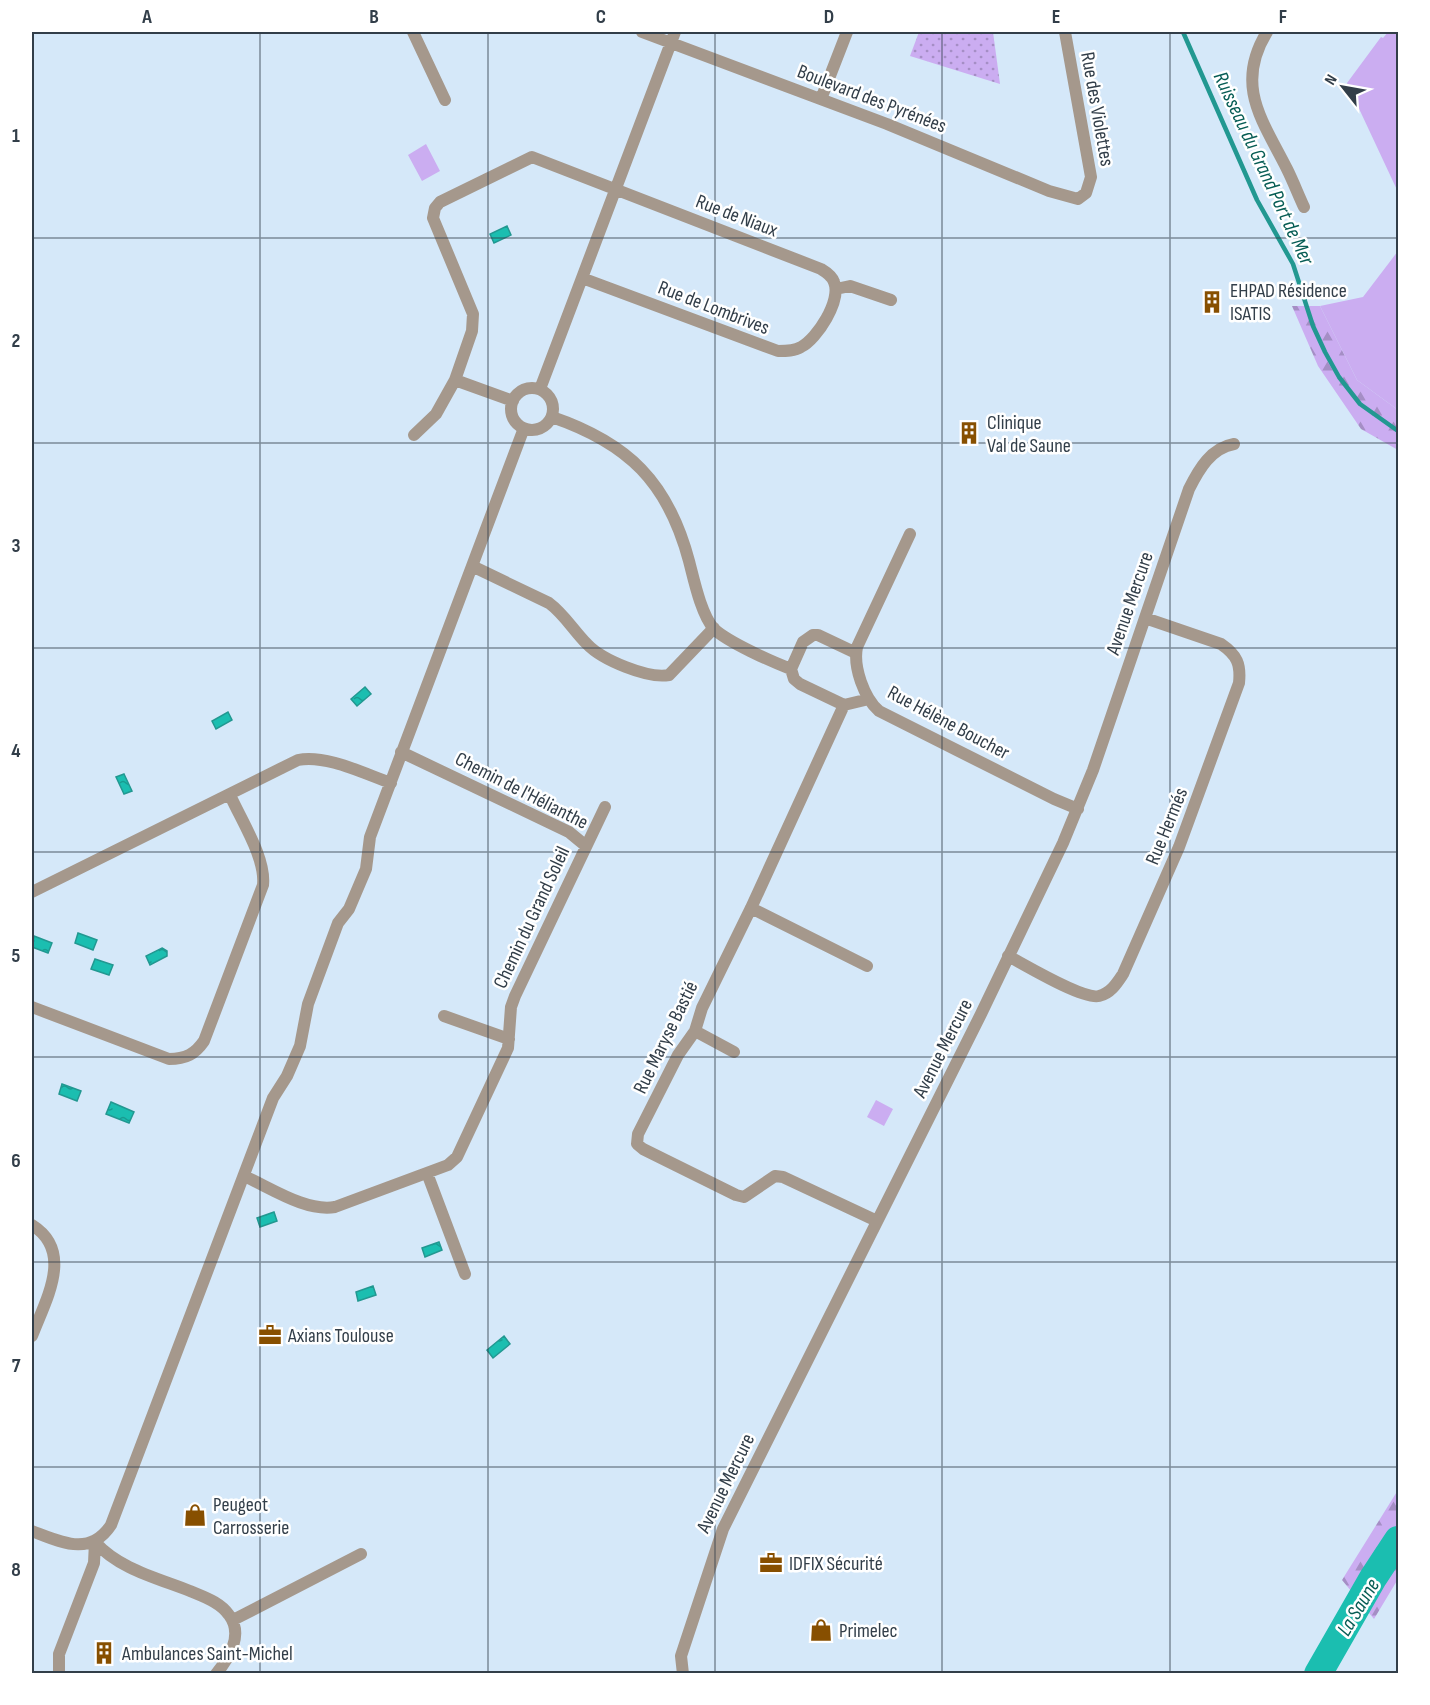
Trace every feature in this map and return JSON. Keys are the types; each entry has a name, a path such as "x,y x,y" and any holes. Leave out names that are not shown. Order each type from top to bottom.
{"street":[{"path":"413,32 445,100"},
{"name":"Boulevard des Pyrénées","path":"642,32 673,37 1049,191 1078,199 1086,193"},
{"path":"821,99 847,32"},
{"name":"Rue des Violettes","path":"1065,32 1091,177 1086,193"},
{"path":"1267,32 1257,55 1252,83 1255,103 1260,118 1304,207"},
{"path":"540,389 673,37"},
{"name":"Rue de Niaux","path":"455,380 472,331 473,314 433,222 434,212 437,204 532,157 821,268 834,281 836,289"},
{"name":"Rue de Lombrives","path":"582,278 778,351 801,348 815,336 833,304 836,289"},
{"path":"836,289 850,286 891,300"},
{"path":"414,435 436,414 455,380 513,401"},
{"path":"540,389 551,400 552,417 540,428 532,430 524,428 517,424 513,417 511,409 513,401 517,394 524,390 540,389"},
{"path":"552,417 587,430 634,461 659,491 681,533 695,584 705,612 714,628 731,640 791,669"},
{"path":"32,1531 69,1544 84,1545 104,1536 117,1512 273,1098 287,1076 300,1046 308,1004 338,923 350,909 366,869 370,837 524,428"},
{"name":"Avenue Mercure","path":"683,1674 681,1656 723,1529 1008,956 1078,809 1189,489 1197,472 1224,446 1234,444"},
{"path":"869,699 844,705 800,684 794,679 791,669 803,642 813,635 818,635 856,653 859,641 910,534"},
{"path":"472,566 549,603 558,609 589,646 599,654 644,674 659,677 669,675 714,628"},
{"name":"Rue Hermés","path":"1008,956 1079,993 1098,996 1107,992 1115,986 1123,974 1179,847 1239,683 1240,670 1238,659 1232,651 1221,644 1145,618"},
{"name":"Rue Hélène Boucher","path":"856,653 856,663 869,699 879,711 1078,809"},
{"name":"Rue Maryse Bastié","path":"844,705 751,908 702,1008 695,1031 678,1055 638,1134 638,1144 643,1149 736,1195 744,1197 775,1176 783,1177 877,1221"},
{"name":"Chemin de l'Hélianthe","path":"401,752 569,832 586,846 605,807"},
{"path":"32,892 298,760 307,758 321,760 391,783"},
{"path":"32,1007 170,1059 186,1057 198,1049 204,1041 265,873 230,795"},
{"name":"Chemin du Grand Soleil","path":"244,1176 306,1205 325,1209 336,1207 448,1165 457,1157 504,1058 509,1039 511,1007 515,996 586,846"},
{"path":"751,908 867,966"},
{"path":"444,1016 509,1039"},
{"path":"695,1031 734,1052"},
{"path":"427,1173 465,1274"},
{"path":"32,1225 51,1246 55,1268 53,1280 32,1336"},
{"path":"95,1542 124,1564 210,1599 229,1614 233,1620 235,1640 230,1653 216,1674"},
{"path":"58,1674 59,1654 94,1563 95,1542"},
{"path":"233,1620 361,1554"}],"green space":[{"path":"919,32 993,32 1000,84 910,56"},
{"path":"1388,32 1398,32 1398,192 1347,83 1381,37 1383,38"},
{"path":"426,144 440,171 422,181 408,155"},
{"path":"1398,251 1398,410 1357,380 1320,306 1363,297"},
{"path":"1292,306 1320,306 1357,380 1398,410 1398,450 1361,429 1318,366"},
{"path":"876,1100 893,1109 884,1126 867,1117"},
{"path":"1398,1490 1398,1579 1374,1619 1342,1580"}],"water":[{"path":"507,226 511,235 494,243 490,234"},
{"path":"365,687 371,694 357,706 351,699"},
{"path":"228,712 232,720 216,729 212,721"},
{"path":"124,774 132,791 124,794 116,777"},
{"path":"78,933 97,940 93,950 75,943"},
{"path":"34,936 52,943 48,953 32,947"},
{"path":"162,948 167,951 167,956 150,965 146,956"},
{"path":"95,959 113,965 109,975 91,969"},
{"path":"62,1084 81,1091 77,1101 59,1094"},
{"path":"111,1102 134,1112 129,1123 106,1114"},
{"path":"274,1212 277,1221 260,1227 257,1218"},
{"path":"439,1242 442,1250 425,1257 422,1248"},
{"path":"373,1286 376,1295 358,1301 356,1292"},
{"path":"504,1336 510,1344 493,1358 487,1350"}],"waterway":[{"name":"Ruisseau du Grand Port de Mer","path":"1183,32 1257,200 1293,264 1313,326 1325,352 1339,377 1360,404 1398,431"},
{"name":"La Saune","path":"1318,1674 1373,1578 1398,1540"}],"place":[{"name":"EHPAD Résidence ISATIS","path":"1212,302"},
{"name":"Clinique Val de Saune","path":"969,433"},
{"name":"Axians Toulouse","path":"270,1335"},
{"name":"Peugeot Carrosserie","path":"195,1515"},
{"name":"IDFIX Sécurité","path":"771,1563"},
{"name":"Primelec","path":"821,1630"},
{"name":"Ambulances Saint-Michel","path":"104,1653"}]}
